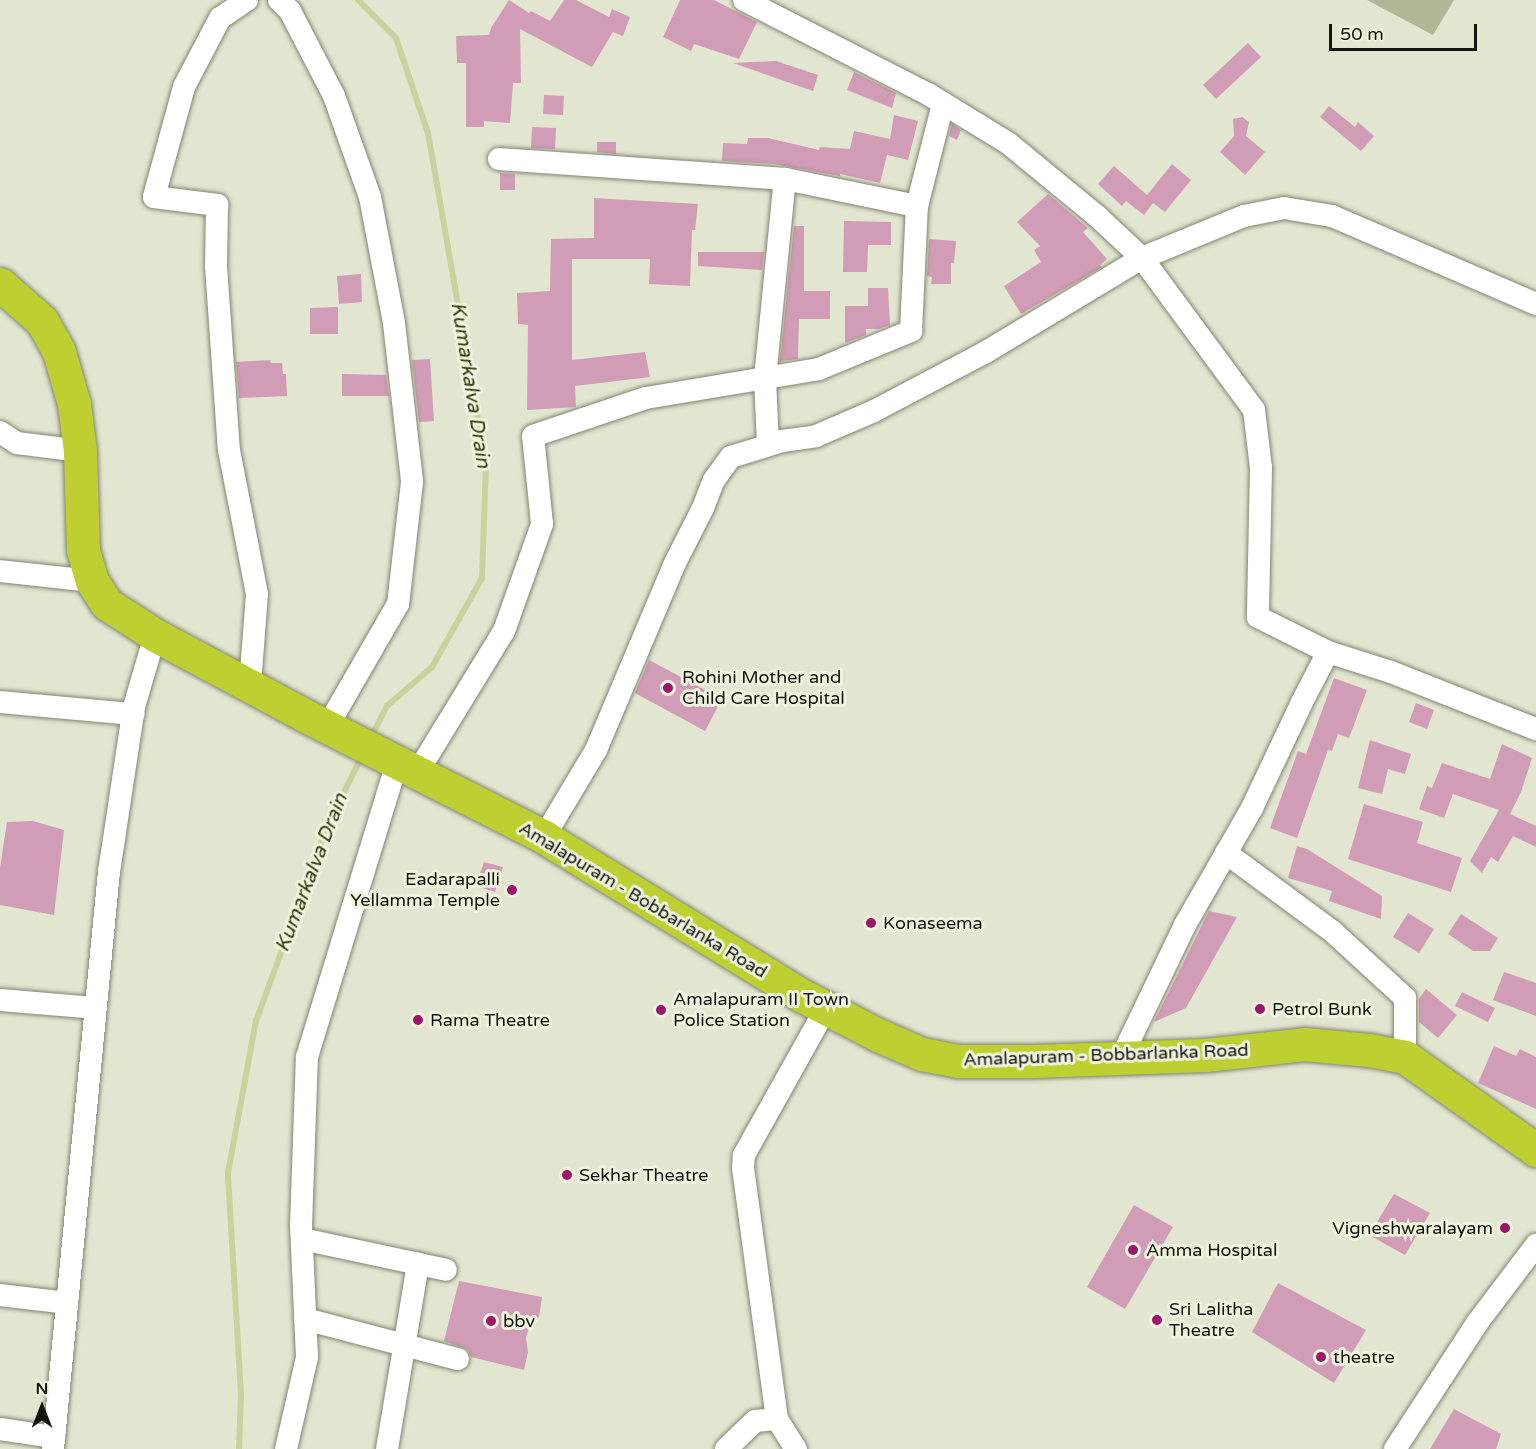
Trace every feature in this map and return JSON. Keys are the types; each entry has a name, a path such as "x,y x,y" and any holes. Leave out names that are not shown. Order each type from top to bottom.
{"highway":[{"name":"Amalapuram - Bobbarlanka Road","path":"0,284 42,321 59,352 74,404 80,451 83,550 92,581 107,604 155,635 327,727 544,837 826,1008 922,1054 957,1060 1121,1058 1205,1054 1304,1044 1368,1050 1404,1057 1536,1148"}],"street":[{"path":"247,0 220,18 184,87 154,197 217,205 216,266 229,450 257,594 250,686"},
{"path":"279,0 290,11 334,96 370,197 394,323 412,482 398,604 327,727"},
{"path":"744,0 943,104 1008,143 1098,216 1142,258 1254,410 1261,468 1258,617 1328,652 1391,672 1536,729"},
{"path":"286,1449 307,1358 302,1239 307,1057 387,757 504,631 542,524 533,436 646,398 819,369 911,331 917,206 943,104"},
{"path":"499,159 785,179 917,206"},
{"path":"768,445 765,378 785,179"},
{"path":"544,837 596,750 675,563 703,508 714,480 731,457 768,445 816,435 874,411 986,352 1142,258 1244,216 1284,208 1332,216 1536,304"},
{"path":"0,432 17,443 80,451"},
{"path":"0,571 92,581"},
{"path":"0,1429 54,1443 109,872 133,714 155,635"},
{"path":"1121,1058 1185,925 1252,808 1328,652"},
{"path":"0,702 133,714"},
{"path":"1226,853 1333,932 1406,998 1404,1057"},
{"path":"0,1000 95,1008"},
{"path":"796,1449 777,1419 742,1168 744,1155 826,1008"},
{"path":"302,1239 446,1270"},
{"path":"1395,1449 1478,1323 1536,1245"},
{"path":"387,1449 418,1264"},
{"path":"0,1295 67,1303"},
{"path":"306,1319 458,1359"},
{"path":"726,1449 755,1421 777,1419"}],"green space":[{"path":"1367,0 1454,0 1433,35"}],"building":[{"path":"509,0 529,13 531,11 550,21 564,0 576,0 609,17 612,9 630,17 623,36 613,32 592,67 520,29 521,83 513,83 510,123 484,121 484,127 466,127 466,63 457,63 456,36 489,35"},
{"path":"680,0 714,0 757,22 739,59 694,44 691,51 663,37"},
{"path":"1248,43 1261,57 1216,99 1203,85"},
{"path":"776,61 818,75 813,91 733,63"},
{"path":"854,72 896,93 892,108 847,90"},
{"path":"544,95 564,96 563,115 543,114"},
{"path":"1329,106 1355,127 1358,122 1374,136 1361,151 1320,117"},
{"path":"894,115 918,121 908,160 887,155 880,183 840,174 840,176 774,164 722,161 723,143 747,144 748,138 768,138 819,150 820,147 850,149 854,131 890,139"},
{"path":"1242,117 1249,122 1246,136 1265,152 1245,175 1220,152 1234,136 1233,119"},
{"path":"952,124 961,130 957,140 949,136"},
{"path":"532,127 556,128 555,149 531,148"},
{"path":"597,142 616,142 616,154 597,152"},
{"path":"1172,164 1191,180 1165,212 1153,203 1144,215 1126,201 1122,206 1098,184 1114,166 1147,195"},
{"path":"500,173 515,174 515,190 500,190"},
{"path":"1048,194 1088,228 1083,232 1107,259 1100,265 1102,267 1021,314 1004,286 1041,262 1034,250 1040,246 1017,222"},
{"path":"594,198 698,204 695,230 692,230 690,286 649,284 650,259 572,259 572,360 645,352 650,377 575,386 576,407 527,410 528,325 518,324 517,293 550,291 551,239 594,238"},
{"path":"844,221 891,222 891,245 868,245 867,272 843,272"},
{"path":"794,226 804,226 804,291 830,291 830,319 799,319 798,359 780,361"},
{"path":"929,239 956,241 954,263 951,263 951,284 931,284 932,277 927,276"},
{"path":"698,252 764,252 762,270 698,266"},
{"path":"361,274 362,302 339,304 337,276"},
{"path":"868,288 888,288 890,325 879,329 866,329 866,335 845,343 845,306 868,306"},
{"path":"338,307 338,334 310,334 310,308"},
{"path":"430,359 434,421 419,422 412,360"},
{"path":"270,360 271,363 282,363 283,374 286,374 287,396 239,398 236,362"},
{"path":"342,374 386,375 389,396 342,396"},
{"path":"649,660 722,699 705,731 635,693"},
{"path":"1334,678 1367,690 1349,738 1338,734 1332,751 1328,750 1297,838 1270,828 1298,751 1306,754"},
{"path":"1416,703 1434,710 1427,729 1409,722"},
{"path":"1370,740 1411,754 1405,774 1388,769 1382,794 1358,788"},
{"path":"1502,744 1532,758 1521,792 1510,814 1536,826 1536,847 1513,836 1498,862 1491,857 1482,873 1470,861 1499,810 1453,794 1444,818 1419,809 1427,786 1432,788 1442,763 1490,779"},
{"path":"1364,804 1423,822 1417,843 1462,858 1451,892 1348,859"},
{"path":"33,821 64,830 54,915 0,905 0,868 7,822"},
{"path":"1297,846 1307,849 1382,896 1381,919 1329,901 1332,891 1288,878"},
{"path":"484,862 503,867 495,892 476,886"},
{"path":"1209,911 1237,917 1186,1008 1154,1022"},
{"path":"1408,913 1434,929 1419,953 1393,937"},
{"path":"1461,914 1498,938 1490,951 1473,951 1448,934"},
{"path":"1504,972 1536,983 1536,1016 1493,1000"},
{"path":"1426,989 1457,1015 1438,1038 1419,1022 1419,999"},
{"path":"1462,992 1495,1008 1488,1022 1455,1006"},
{"path":"1494,1046 1516,1056 1520,1049 1536,1057 1536,1109 1478,1083"},
{"path":"1394,1194 1430,1213 1405,1255 1369,1235"},
{"path":"1134,1205 1173,1227 1125,1309 1087,1287"},
{"name":"bbv","path":"459,1281 542,1297 539,1317 529,1327 526,1338 528,1352 524,1370 471,1357 467,1349 444,1341"},
{"name":"theatre","path":"1278,1283 1366,1330 1334,1383 1252,1332"},
{"path":"1454,1409 1501,1434 1496,1449 1430,1449"}],"waterway":[{"name":"Kumarkalva Drain","path":"358,0 396,38 428,133 486,464 482,578 432,667 387,706 371,737"},
{"name":"Kumarkalva Drain","path":"239,1449 241,1394 228,1173 256,1021 329,822 363,754"}],"place":[{"name":"Rohini Mother and Child Care Hospital","path":"668,688"},
{"name":"Eadarapalli Yellamma Temple","path":"512,890"},
{"name":"Konaseema","path":"871,923"},
{"name":"Petrol Bunk","path":"1260,1009"},
{"name":"Amalapuram II Town Police Station","path":"661,1010"},
{"name":"Rama Theatre","path":"418,1020"},
{"name":"Sekhar Theatre","path":"567,1175"},
{"name":"Vigneshwaralayam","path":"1505,1228"},
{"name":"Amma Hospital","path":"1133,1250"},
{"name":"Sri Lalitha Theatre","path":"1157,1320"},
{"name":"bbv","path":"491,1321"},
{"name":"theatre","path":"1321,1357"}]}
